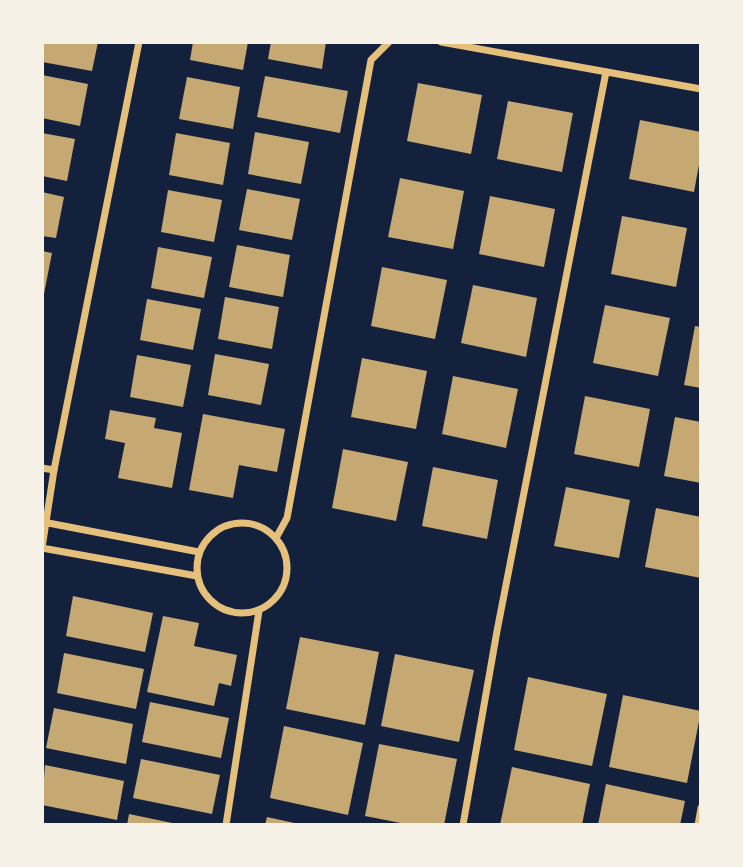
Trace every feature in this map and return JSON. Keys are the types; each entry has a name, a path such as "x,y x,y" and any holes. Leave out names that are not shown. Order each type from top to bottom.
{"street":[{"path":"139,42 54,470 42,548 197,576"},
{"path":"276,538 287,518 371,60 389,42"},
{"path":"441,42 701,89"},
{"path":"463,825 497,631 606,72"},
{"path":"42,468 54,470"},
{"path":"44,523 199,552"},
{"path":"233,523 249,523 276,538 284,550 286,579 281,592 259,611 233,613 220,608 209,600 197,576 199,552 212,534 233,523"},
{"path":"226,825 259,611"},
{"path":"698,825 701,808"}],"building":[{"path":"42,42 98,42 92,71 42,62"},
{"path":"193,42 248,42 243,70 190,60"},
{"path":"271,42 326,42 322,69 268,59"},
{"path":"42,75 88,84 80,126 42,118"},
{"path":"265,76 348,91 340,133 257,117"},
{"path":"187,77 240,87 233,129 179,119"},
{"path":"418,83 482,95 471,154 407,141"},
{"path":"508,101 573,113 562,172 497,159"},
{"path":"640,120 701,132 701,154 694,192 629,179"},
{"path":"255,132 309,142 301,184 248,174"},
{"path":"42,133 75,139 67,181 42,176"},
{"path":"176,133 230,143 223,185 169,175"},
{"path":"400,178 464,191 453,249 388,237"},
{"path":"247,189 300,199 292,240 239,230"},
{"path":"168,190 222,200 214,242 161,232"},
{"path":"42,192 64,197 56,238 42,236"},
{"path":"490,196 555,209 544,267 479,254"},
{"path":"622,216 687,228 676,287 611,274"},
{"path":"237,245 290,255 283,297 229,287"},
{"path":"158,247 212,257 204,298 151,288"},
{"path":"42,251 52,253 43,299 42,299"},
{"path":"382,267 447,280 435,339 371,326"},
{"path":"473,285 537,298 526,357 461,343"},
{"path":"225,297 279,307 272,349 218,339"},
{"path":"147,299 201,309 193,350 140,340"},
{"path":"605,305 670,318 658,376 593,363"},
{"path":"695,326 701,327 701,388 684,385"},
{"path":"215,354 269,364 261,405 208,395"},
{"path":"137,355 191,365 183,407 130,397"},
{"path":"362,358 427,371 416,429 351,417"},
{"path":"453,376 518,389 506,448 442,434"},
{"path":"585,396 650,409 639,467 574,454"},
{"path":"110,410 156,418 154,428 182,433 172,488 118,478 125,443 105,439"},
{"path":"203,414 285,429 277,472 239,465 233,498 189,490"},
{"path":"675,417 701,422 701,483 664,476"},
{"path":"343,449 408,462 396,521 332,508"},
{"path":"433,467 498,480 487,539 422,526"},
{"path":"566,487 630,500 619,558 554,546"},
{"path":"656,508 701,517 701,578 645,567"},
{"path":"73,596 153,613 145,652 66,636"},
{"path":"163,616 199,623 194,646 237,655 231,686 219,683 214,706 147,692"},
{"path":"300,637 379,652 365,725 286,709"},
{"path":"64,653 144,669 136,709 57,693"},
{"path":"395,654 474,670 459,742 381,726"},
{"path":"528,677 607,694 592,766 514,750"},
{"path":"623,695 701,711 687,783 609,767"},
{"path":"150,702 229,718 221,758 142,742"},
{"path":"54,708 133,724 126,764 46,748"},
{"path":"284,726 363,743 348,815 270,798"},
{"path":"379,744 457,759 444,825 411,825 365,816"},
{"path":"141,759 220,775 212,814 133,798"},
{"path":"45,765 124,781 117,820 42,805"},
{"path":"512,767 590,784 582,825 500,825"},
{"path":"606,784 685,801 680,825 598,825"},
{"path":"129,814 177,824 177,825 127,825"},
{"path":"267,817 299,824 299,825 265,825"}]}
